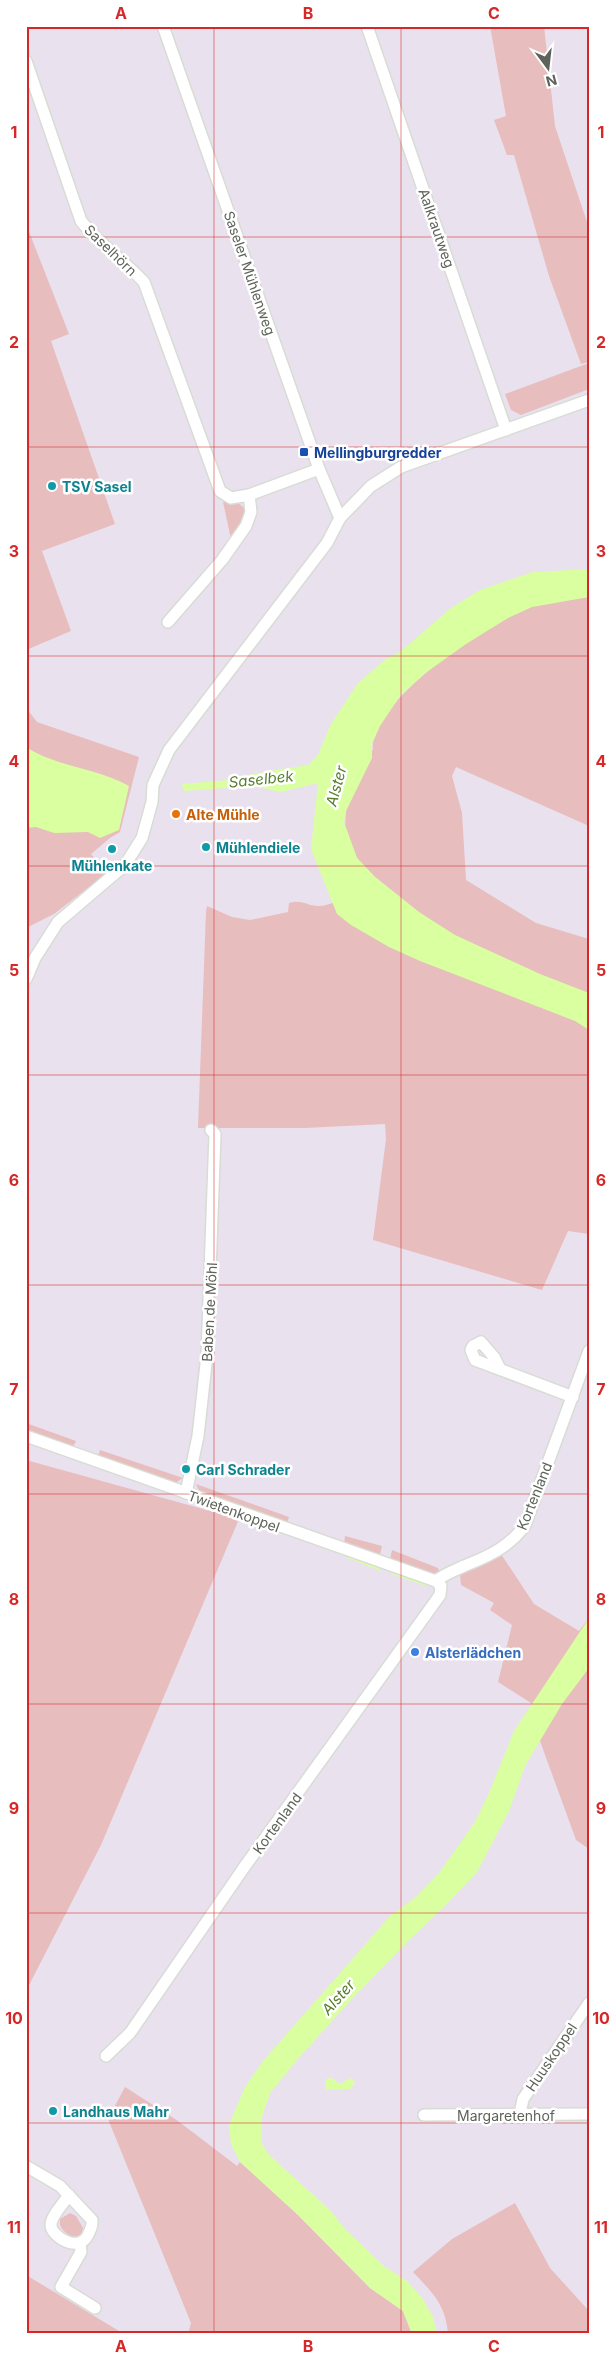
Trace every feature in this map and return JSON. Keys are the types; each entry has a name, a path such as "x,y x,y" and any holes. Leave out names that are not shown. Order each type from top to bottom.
{"street":[{"name":"Saseler Mühlenweg","path":"163,26 319,469 340,518"},
{"name":"Aalkrautweg","path":"367,26 506,430"},
{"name":"Saselhörn","path":"26,62 81,221 98,242 132,269 144,282 220,491 231,498 249,495 319,469"},
{"path":"26,980 35,958 58,922 125,865 144,834 152,802 153,785 169,750 328,544 340,518 371,486 401,467 589,400"},
{"path":"168,622 216,566 246,526 251,512 249,495"},
{"name":"Baben de Möhl","path":"186,1493 198,1436 208,1355 215,1134 211,1130"},
{"name":"Kortenland","path":"106,2056 130,2032 245,1866 440,1595 439,1584 446,1574 506,1546 524,1526 589,1351"},
{"path":"500,1369 573,1397"},
{"name":"Twietenkoppel","path":"26,1436 439,1584"},
{"name":"Huuskoppel","path":"520,2114 523,2099 589,2003"},
{"name":"Margaretenhof","path":"424,2115 589,2114"},
{"path":"26,2166 60,2186 69,2195 92,2220 92,2226 85,2241 80,2244 74,2244 67,2240 54,2232 51,2227 52,2220 69,2195"},
{"path":"80,2244 81,2252 61,2287 95,2308"}],"shaded area":[{"path":"490,26 544,26 555,126 589,228 589,362 581,364 549,276 514,155 507,155 494,120 506,116"},
{"path":"26,224 69,334 51,341 115,524 42,551 71,631 26,650"},
{"path":"589,363 589,389 521,415 511,410 505,394"},
{"path":"223,502 238,503 247,510 244,523 231,539"},
{"path":"589,597 589,826 456,767 452,776 462,813 466,880 536,923 589,939 589,1234 568,1231 542,1290 373,1240 386,1139 385,1124 305,1128 198,1128 206,912 207,906 232,917 250,920 288,912 289,903 294,902 315,906 326,905 348,895 374,876 357,858 345,828 346,811 373,749 377,730 390,709 436,665 490,627 513,614 532,606 553,601"},
{"path":"26,708 37,722 139,757 120,832 91,854 107,873 54,914 26,928"},
{"path":"26,1423 76,1441 73,1447 26,1430"},
{"path":"100,1450 183,1478 175,1483 98,1457"},
{"path":"26,1460 239,1519 101,1845 26,1991"},
{"path":"196,1484 289,1517 287,1523 200,1493"},
{"path":"345,1536 382,1546 380,1555 377,1556 344,1544"},
{"path":"392,1550 438,1568 440,1573 435,1575 390,1560"},
{"path":"501,1554 534,1604 579,1631 589,1618 589,1849 576,1840 540,1741 531,1703 498,1682 512,1625 490,1610 494,1603 461,1585 460,1575"},
{"path":"125,2087 178,2121 237,2166 240,2162 298,2215 370,2288 403,2311 412,2334 188,2334 191,2323 108,2119"},
{"path":"515,2203 550,2268 589,2311 589,2334 448,2334 447,2324 441,2307 432,2293 413,2272 452,2239"},
{"path":"70,2213 76,2216 83,2228 81,2235 74,2236 68,2234 60,2225 60,2219"},
{"path":"26,2275 124,2334 26,2334"}],"water":[{"path":"589,569 589,597 532,607 508,618 466,644 424,674 400,696 380,726 372,744 372,758 346,811 344,822 357,858 374,876 419,912 455,935 540,974 589,993 589,1030 575,1021 420,961 389,947 351,925 337,914 311,849 318,783 281,792 253,786 184,791 182,784 241,779 253,774 308,765 318,755 331,724 358,683 386,659 400,652 451,608 480,590 533,572"},
{"path":"26,747 51,759 104,775 129,786 119,830 100,838 88,832 54,833 36,827 26,828"},
{"name":"Alster","path":"589,1618 589,1668 562,1704 525,1766 509,1811 477,1872 350,2001 297,2060 270,2093 262,2117 261,2142 269,2155 330,2210 346,2230 385,2267 407,2281 423,2299 433,2317 437,2334 412,2334 403,2311 370,2288 298,2215 240,2162 231,2144 229,2125 245,2087 263,2061 390,1916 416,1897 439,1873 475,1822 514,1731"},
{"path":"332,2078 339,2084 351,2078 355,2083 350,2089 326,2090 326,2079"}],"waterway":[{"path":"347,1556 378,1568"},
{"path":"393,1573 425,1584"}],"place":[{"name":"Mellingburgredder","path":"304,452"},
{"name":"TSV Sasel","path":"52,486"},
{"name":"Alte Mühle","path":"176,814"},
{"name":"Mühlendiele","path":"206,847"},
{"name":"Mühlenkate","path":"112,849"},
{"name":"Carl Schrader","path":"186,1469"},
{"name":"Alsterlädchen","path":"415,1652"},
{"name":"Landhaus Mahr","path":"53,2111"}],"water label":[{"name":"Saselbek","path":"261,779"}]}
